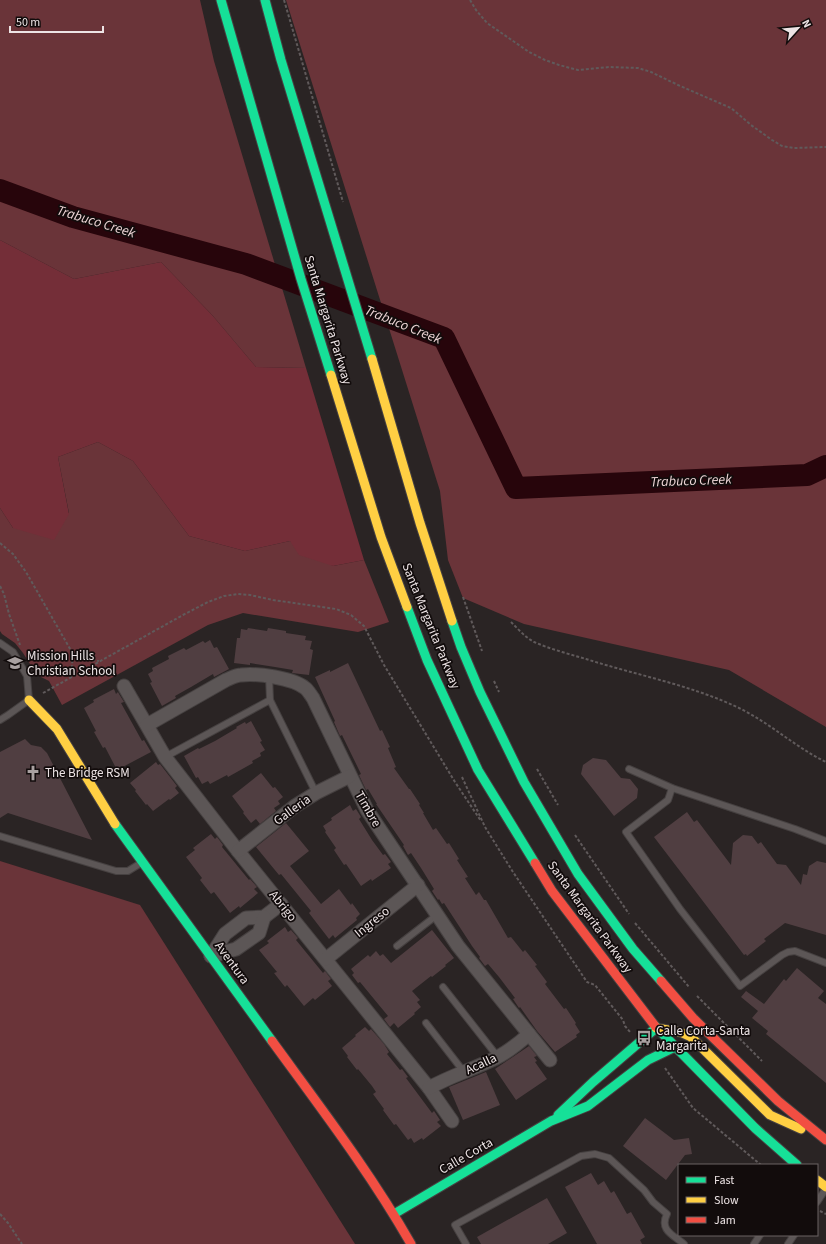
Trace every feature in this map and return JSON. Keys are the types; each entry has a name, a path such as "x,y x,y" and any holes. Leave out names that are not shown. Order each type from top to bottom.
{"main road":[{"name":"Santa Margarita Parkway","path":"221,0 301,279 381,537 427,660 478,770 552,891 656,1028 755,1128 796,1164"},
{"name":"Santa Margarita Parkway","path":"265,0 281,60 420,523 461,647 480,692 524,782 578,874 634,949 693,1018 778,1101 826,1140"},
{"name":"Aventura","path":"29,700 57,729 114,823 363,1166 394,1214 411,1244"},
{"path":"656,1028 680,1032 691,1037 770,1115 826,1140"},
{"name":"Calle Corta","path":"551,1121 593,1082 656,1028"},
{"name":"Calle Corta","path":"394,1214 551,1121 588,1106 648,1060 675,1047"},
{"path":"818,1181 826,1188"}],"street":[{"name":"Timbre","path":"147,725 226,680 239,675 255,674 269,676 298,683 307,689 367,810 458,946 550,1060"},
{"name":"Abrigo","path":"124,686 165,757 238,852 429,1088 452,1121"},
{"name":"Galleria","path":"238,852 295,806 316,793 350,776"},
{"name":"Ingreso","path":"326,959 418,885"},
{"path":"211,956 225,934 246,918 264,917 281,904"},
{"path":"211,956 236,949 259,933 264,917"},
{"name":"Acalla","path":"429,1088 498,1057 529,1034"}],"lane":[{"path":"0,643 13,652 27,676 29,700 8,716 0,720"},
{"path":"269,676 270,700 316,793"},
{"path":"165,757 270,700"},
{"path":"629,769 672,788 795,829 826,841"},
{"path":"672,788 668,800 626,832 680,909 740,986 788,952 795,951 826,963"},
{"path":"0,836 116,871 128,871 142,862"},
{"path":"397,946 438,915"},
{"path":"443,987 498,1057"},
{"path":"426,1023 464,1072"},
{"path":"466,1244 455,1225 582,1156 595,1154 609,1158 644,1190 653,1202 668,1214 664,1221 664,1226 668,1232 684,1244"},
{"path":"818,1200 826,1188"}],"path":[{"path":"470,0 487,23 529,52 544,60 578,70 638,68 651,72 731,108 756,129 782,146 794,148 826,147"},
{"path":"0,543 13,554 26,572 73,654 71,677"},
{"path":"0,586 4,594 20,647 13,652"},
{"path":"461,590 484,657"},
{"path":"511,622 518,630 533,641 618,669 697,691 738,708 768,725 797,746 826,762"},
{"path":"73,654 85,659 100,661"},
{"path":"493,678 499,692"},
{"path":"537,769 560,808"},
{"path":"575,834 633,920 691,989"},
{"path":"696,995 766,1064"},
{"path":"0,1214 22,1244"}],"shaded area":[{"path":"0,0 200,0 214,61 306,368 256,367 213,316 161,262 74,279 0,240"},
{"path":"286,0 826,0 826,727 729,670 524,624 463,598 448,560 440,491"},
{"path":"0,240 74,279 161,262 213,316 256,367 306,368 364,560 333,566 299,555 290,541 245,551 189,536 133,461 98,442 58,457 69,514 54,540 13,528 0,508"},
{"path":"98,442 133,461 189,536 245,551 290,541 333,566 364,560 389,622 358,632 243,613 208,625 62,705 49,681 37,675 15,643 0,631 0,508 13,528 69,513 58,457"},
{"path":"0,861 140,905 355,1244 0,1244"}],"building":[{"path":"248,628 267,631 268,628 306,636 305,640 312,641 310,649 313,650 309,675 292,673 293,670 250,663 250,665 234,663 237,638 240,638 241,629 247,630"},
{"path":"210,640 214,648 217,647 229,669 214,677 213,674 175,696 176,698 162,706 150,683 152,682 148,674 153,671 152,668 169,659 168,656 184,648 186,650 203,641 205,643"},
{"path":"348,663 380,731 382,730 390,747 388,748 396,767 394,768 420,804 419,805 423,813 433,830 436,828 447,844 449,843 459,859 457,860 468,877 465,878 476,895 479,892 484,900 486,900 508,938 511,937 523,952 525,950 537,965 535,966 547,982 545,984 564,1009 566,1008 576,1023 575,1024 580,1032 576,1035 577,1037 555,1052 537,1031 520,1007 519,1008 513,999 515,998 499,977 488,964 485,966 479,958 480,957 444,903 442,904 439,899 438,900 432,891 434,889 411,853 408,855 403,846 404,845 376,804 368,789 366,790 359,775 361,774 342,735 340,736 334,722 335,721 315,677 330,670 330,672"},
{"path":"114,689 116,694 118,692 124,702 121,703 142,741 144,740 151,752 117,770 105,747 103,748 94,732 96,731 84,708 94,702 93,700"},
{"path":"251,721 262,741 260,742 265,750 260,753 261,756 252,761 253,763 228,777 227,775 210,784 208,781 202,784 198,777 196,778 184,756 215,741 245,722 246,724"},
{"path":"25,739 31,745 41,747 47,753 92,840 8,813 0,818 0,752"},
{"path":"593,758 606,760 621,778 630,779 638,789 637,798 614,816 581,774 583,765"},
{"path":"156,762 158,765 160,764 177,786 175,788 179,793 153,811 147,804 146,805 130,783"},
{"path":"261,773 273,788 275,787 283,797 278,801 280,804 274,808 276,811 260,824 256,819 251,823 232,796"},
{"path":"350,805 353,811 356,809 361,817 359,819 372,840 383,855 385,854 391,862 388,864 391,868 372,881 371,879 361,886 346,864 344,865 334,850 336,848 325,832 326,831 323,826 332,820 331,818"},
{"path":"687,812 694,822 697,820 731,865 733,843 743,835 752,836 758,844 761,842 777,864 786,865 801,885 803,874 807,875 809,866 817,861 826,863 826,935 785,923 764,939 766,941 747,956 746,954 744,955 654,837"},
{"path":"286,823 309,851 290,866 321,904 339,889 360,914 356,918 357,920 335,938 333,935 329,939 309,913 311,911 281,874 279,875 256,847"},
{"path":"211,834 215,839 217,837 223,845 222,847 249,880 250,879 257,887 254,889 258,893 240,908 239,906 230,913 214,892 211,894 200,880 202,878 186,857 195,850 193,848"},
{"path":"285,927 288,932 291,930 298,938 296,940 323,973 325,971 331,979 328,981 332,986 315,1000 313,998 304,1006 287,985 285,987 274,973 277,972 259,950 269,943 267,941"},
{"path":"432,930 454,958 432,977 431,976 412,991 420,1000 417,1002 421,1007 414,1013 415,1014 398,1028 394,1023 390,1027 384,1019 388,1016 360,982 358,983 352,975 354,973 351,969 368,955 370,957 376,951 380,956 383,954 391,963"},
{"path":"797,968 824,991 818,998 826,1004 826,1083 766,1034 768,1031 752,1018 758,1011 741,997 746,991 764,1004 784,979 786,981"},
{"path":"365,1027 369,1031 371,1029 384,1044 389,1052 387,1054 400,1070 402,1069 408,1077 406,1078 432,1113 434,1111 440,1120 437,1122 441,1126 423,1140 422,1138 414,1143 411,1138 408,1140 396,1124 394,1125 373,1094 376,1092 372,1086 358,1069 357,1070 342,1048"},
{"path":"529,1046 537,1056 534,1057 537,1061 535,1062 547,1079 516,1100 495,1069"},
{"path":"486,1072 500,1105 463,1120 449,1087"},
{"path":"645,1118 674,1140 689,1138 692,1154 685,1155 666,1180 623,1146"},
{"path":"591,1173 598,1185 604,1181 611,1193 614,1191 627,1214 631,1212 645,1237 640,1240 642,1244 597,1244 565,1187"},
{"path":"547,1198 567,1233 548,1244 481,1244 477,1237"}],"waterway":[{"name":"Trabuco Creek","path":"0,190 73,217 246,264 444,338 516,488 807,475 826,466"}],"traffic: fast":[{"path":"221,0 301,279 331,375"},
{"path":"265,0 281,60 372,359"},
{"path":"407,607 427,660 478,770 535,863"},
{"path":"452,621 480,692 524,782 578,874 633,949 661,981"},
{"path":"115,824 272,1041"},
{"path":"655,1026 755,1128 796,1164"},
{"path":"558,1115 593,1082 656,1028"},
{"path":"394,1214 551,1121 588,1106 648,1060 675,1047"}],"traffic: slow":[{"path":"372,359 420,523 452,621"},
{"path":"331,375 381,537 407,607"},
{"path":"29,700 57,729 115,824"},
{"path":"656,1028 680,1032 691,1037 770,1115 801,1129"},
{"path":"818,1181 826,1187"}],"traffic: jam":[{"path":"535,863 552,891 655,1026"},
{"path":"661,981 693,1018 778,1101 826,1140"},
{"path":"272,1041 362,1166 411,1244"}],"place":[{"name":"Mission Hills Christian School","path":"15,663"},
{"name":"The Bridge RSM","path":"33,773"},
{"name":"Calle Corta-Santa Margarita","path":"644,1038"}]}
